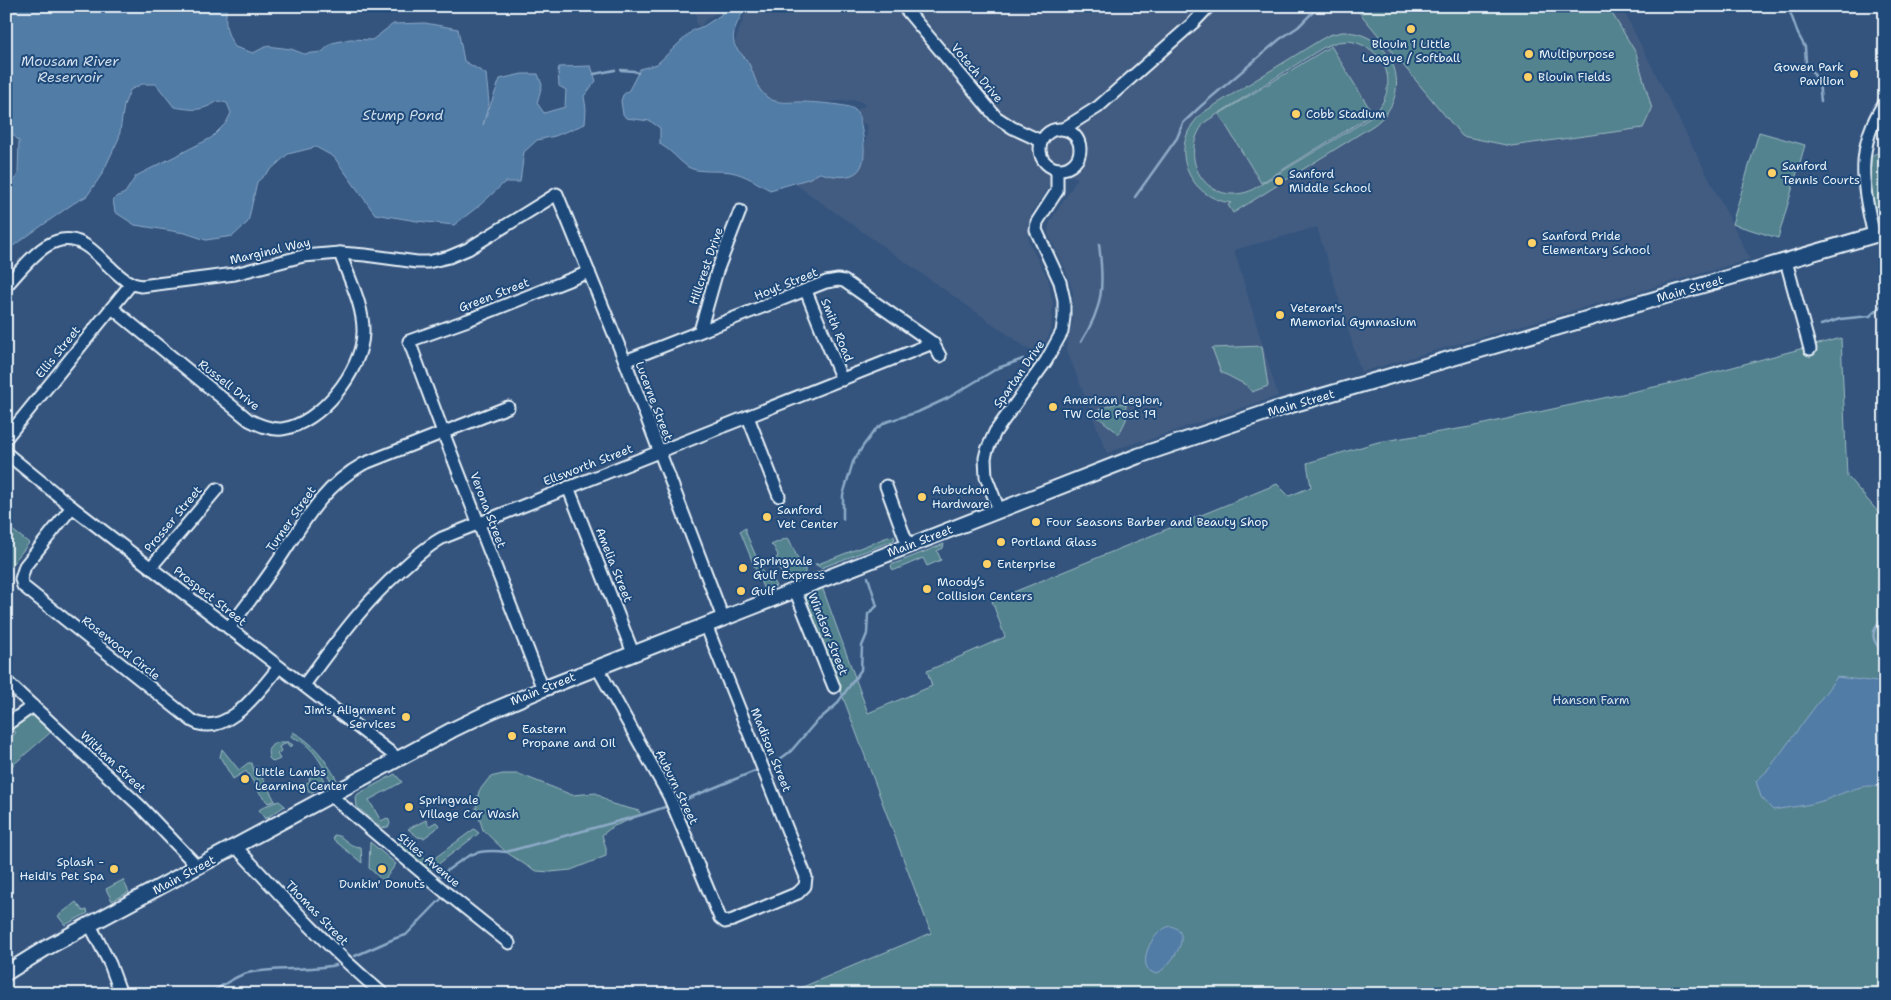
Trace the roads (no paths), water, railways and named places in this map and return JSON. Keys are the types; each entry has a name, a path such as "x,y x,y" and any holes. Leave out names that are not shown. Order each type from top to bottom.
{"main road":[{"name":"Main Street","path":"6,974 46,948 399,758 466,723 543,688 1138,456 1255,416 1880,234"}],"street":[{"name":"Votech Drive","path":"903,6 996,117 1013,128 1041,141"},
{"path":"1063,129 1098,106 1193,24 1209,6"},
{"path":"1880,234 1864,184 1864,162 1868,134 1885,102"},
{"path":"1063,129 1068,130 1076,137 1080,152 1072,165 1067,168 1057,169 1047,165 1044,161 1040,151 1041,141 1052,130 1063,129"},
{"name":"Spartan Drive","path":"999,510 986,477 985,458 987,450 996,432 1046,361 1062,332 1064,300 1060,282 1039,238 1036,226 1057,191 1057,169"},
{"name":"Marginal Way","path":"131,284 141,286 228,275 303,256 340,253 417,262 449,257 468,249 557,194"},
{"name":"Lucerne Street","path":"557,194 625,361 723,618"},
{"name":"Hillcrest Drive","path":"700,331 717,271 740,211"},
{"path":"6,286 31,259 48,245 58,240 67,239 76,240 90,248 121,278 131,284"},
{"name":"Russell Drive","path":"112,308 249,420 266,427 282,429 295,425 316,413 331,399 346,380 360,354 363,321 340,253"},
{"path":"1786,261 1810,349"},
{"name":"Green Street","path":"409,341 468,320 589,272"},
{"name":"Hoyt Street","path":"625,361 834,280 844,281 933,343 940,356"},
{"name":"Ellis Street","path":"6,438 131,284"},
{"name":"Smith Road","path":"806,290 842,380"},
{"name":"Verona Street","path":"409,341 543,688"},
{"name":"Ellsworth Street","path":"304,685 350,622 378,590 429,545 478,523 933,343"},
{"name":"Turner Street","path":"229,628 273,568 321,497 348,472 363,464 508,407"},
{"path":"748,417 780,496"},
{"name":"Prospect Street","path":"6,453 72,507 279,668 399,758"},
{"path":"886,486 908,546"},
{"name":"Amelia Street","path":"568,487 634,653"},
{"name":"Prosser Street","path":"151,567 217,489"},
{"name":"Rosewood Circle","path":"72,507 25,566 21,578 23,586 191,720 201,725 212,725 232,716 251,701 279,668"},
{"name":"Windsor Street","path":"795,590 834,687"},
{"name":"Madison Street","path":"706,625 805,873 804,886 798,893 725,922"},
{"name":"Auburn Street","path":"597,667 668,796 718,915 725,922"},
{"name":"Witham Street","path":"6,681 140,806 198,867"},
{"path":"6,725 33,706"},
{"name":"Stiles Avenue","path":"331,796 509,944"},
{"name":"Thomas Street","path":"236,847 311,928 353,969 383,994"},
{"path":"90,925 110,964 121,994"}],"water":[{"name":"Stump Pond","path":"20,6 227,6 226,28 232,42 235,47 253,53 267,46 291,49 304,54 322,52 332,43 350,39 372,40 393,24 425,23 458,29 464,61 486,74 489,103 483,125 500,79 522,74 538,74 542,85 537,103 544,113 565,107 566,90 559,86 559,67 591,66 596,81 584,96 586,109 585,124 555,136 537,140 524,152 520,182 505,182 454,225 375,214 334,157 316,147 288,154 257,182 248,222 233,236 206,240 185,233 135,225 115,212 113,200 125,193 136,176 211,138 226,123 231,113 227,103 218,101 197,109 174,107 156,84 142,84 130,90 124,105 119,138 102,174 87,196 74,203 6,251 6,196 18,174 19,141 6,127 6,18"},
{"path":"723,6 746,6 734,33 734,44 748,62 761,91 769,99 779,102 846,106 855,110 860,123 864,148 864,158 857,172 843,176 820,173 808,179 770,190 736,173 697,170 688,167 660,144 660,128 650,121 626,118 623,114 621,101 640,69 657,64 693,30 704,26 721,15"},
{"path":"1837,677 1885,683 1885,790 1878,787 1862,787 1816,803 1773,810 1761,797 1756,781 1768,770"},
{"path":"1170,926 1178,930 1181,935 1181,942 1173,958 1156,974 1148,970 1146,965 1147,953 1155,936"}],"waterway":[{"path":"1135,197 1177,138 1183,123 1280,39 1298,27 1319,6"},
{"path":"1788,6 1805,47 1806,63 1819,82 1821,101"},
{"path":"594,74 615,70"},
{"path":"621,70 638,73"},
{"path":"1081,342 1089,329 1098,306 1102,284 1099,244"},
{"path":"1821,325 1840,319 1870,316 1885,302"},
{"path":"843,519 843,495 853,462 875,430 886,422 918,412 948,398 998,368 1023,359"},
{"path":"776,762 791,751 815,723 836,705 861,670 862,646 867,634 868,614 877,606 868,577"},
{"path":"1885,617 1876,627 1873,636 1885,655"},
{"path":"684,800 755,771"},
{"path":"440,876 470,855 485,851 506,852 665,807"},
{"path":"355,956 406,935 441,899"},
{"path":"209,994 247,973 336,965"}],"place":[{"name":"Blouin 1 Little League / Softball","path":"1411,29"},
{"name":"Multipurpose","path":"1529,54"},
{"name":"Gowen Park Pavilion","path":"1854,74"},
{"name":"Blouin Fields","path":"1528,77"},
{"name":"Cobb Stadium","path":"1296,114"},
{"name":"Sanford Tennis Courts","path":"1772,173"},
{"name":"Sanford Middle School","path":"1279,181"},
{"name":"Sanford Pride Elementary School","path":"1532,243"},
{"name":"Veteran's Memorial Gymnasium","path":"1280,315"},
{"name":"American Legion, TW Cole Post 19","path":"1053,407"},
{"name":"Aubuchon Hardware","path":"922,497"},
{"name":"Sanford Vet Center","path":"767,517"},
{"name":"Four Seasons Barber and Beauty Shop","path":"1036,522"},
{"name":"Portland Glass","path":"1001,542"},
{"name":"Enterprise","path":"987,564"},
{"name":"Springvale Gulf Express","path":"743,568"},
{"name":"Moody’s Collision Centers","path":"927,589"},
{"name":"Gulf","path":"741,591"},
{"name":"Jim's Alignment Services","path":"406,717"},
{"name":"Eastern Propane and Oil","path":"512,736"},
{"name":"Little Lambs Learning Center","path":"245,779"},
{"name":"Springvale Village Car Wash","path":"409,807"},
{"name":"Splash - Heidi's Pet Spa","path":"114,869"},
{"name":"Dunkin' Donuts","path":"382,869"}],"water label":[{"name":"Mousam River Reservoir","path":"70,69"}],"park label":[{"name":"Hanson Farm","path":"1591,700"}]}
